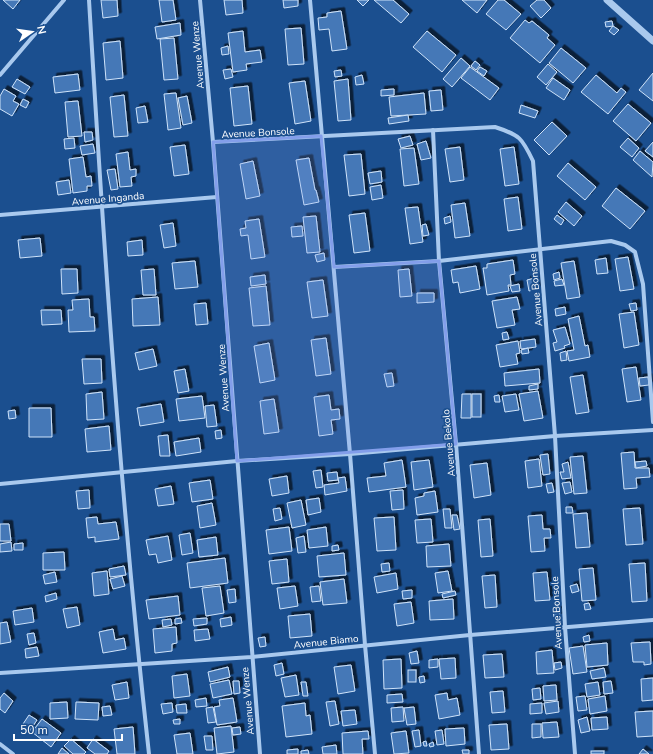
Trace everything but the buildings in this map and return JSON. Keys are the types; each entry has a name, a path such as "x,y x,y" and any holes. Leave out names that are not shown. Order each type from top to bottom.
{"street":[{"path":"0,75 64,0"},
{"path":"89,0 101,206 122,472 139,665 149,754"},
{"name":"Avenue Wenze","path":"200,0 213,142 260,754"},
{"path":"310,0 350,454 364,645 375,754"},
{"path":"608,0 653,41"},
{"name":"Avenue Bonsole","path":"213,142 495,127 513,132 524,142 533,161 555,436 565,627 575,754"},
{"name":"Avenue Bekolo","path":"433,130 439,261 456,444 479,754"},
{"name":"Avenue Inganda","path":"0,215 217,197"},
{"path":"334,267 439,261 540,248 611,241 625,245 635,252 643,284 653,422"},
{"path":"0,484 237,461 350,454 555,436 653,430"},
{"name":"Avenue Biamo","path":"0,673 252,657 470,635 653,620"},
{"path":"0,744 13,754"}],"highlighted area":[{"path":"321,136 334,267 439,261 456,444 237,461 213,142"}]}
